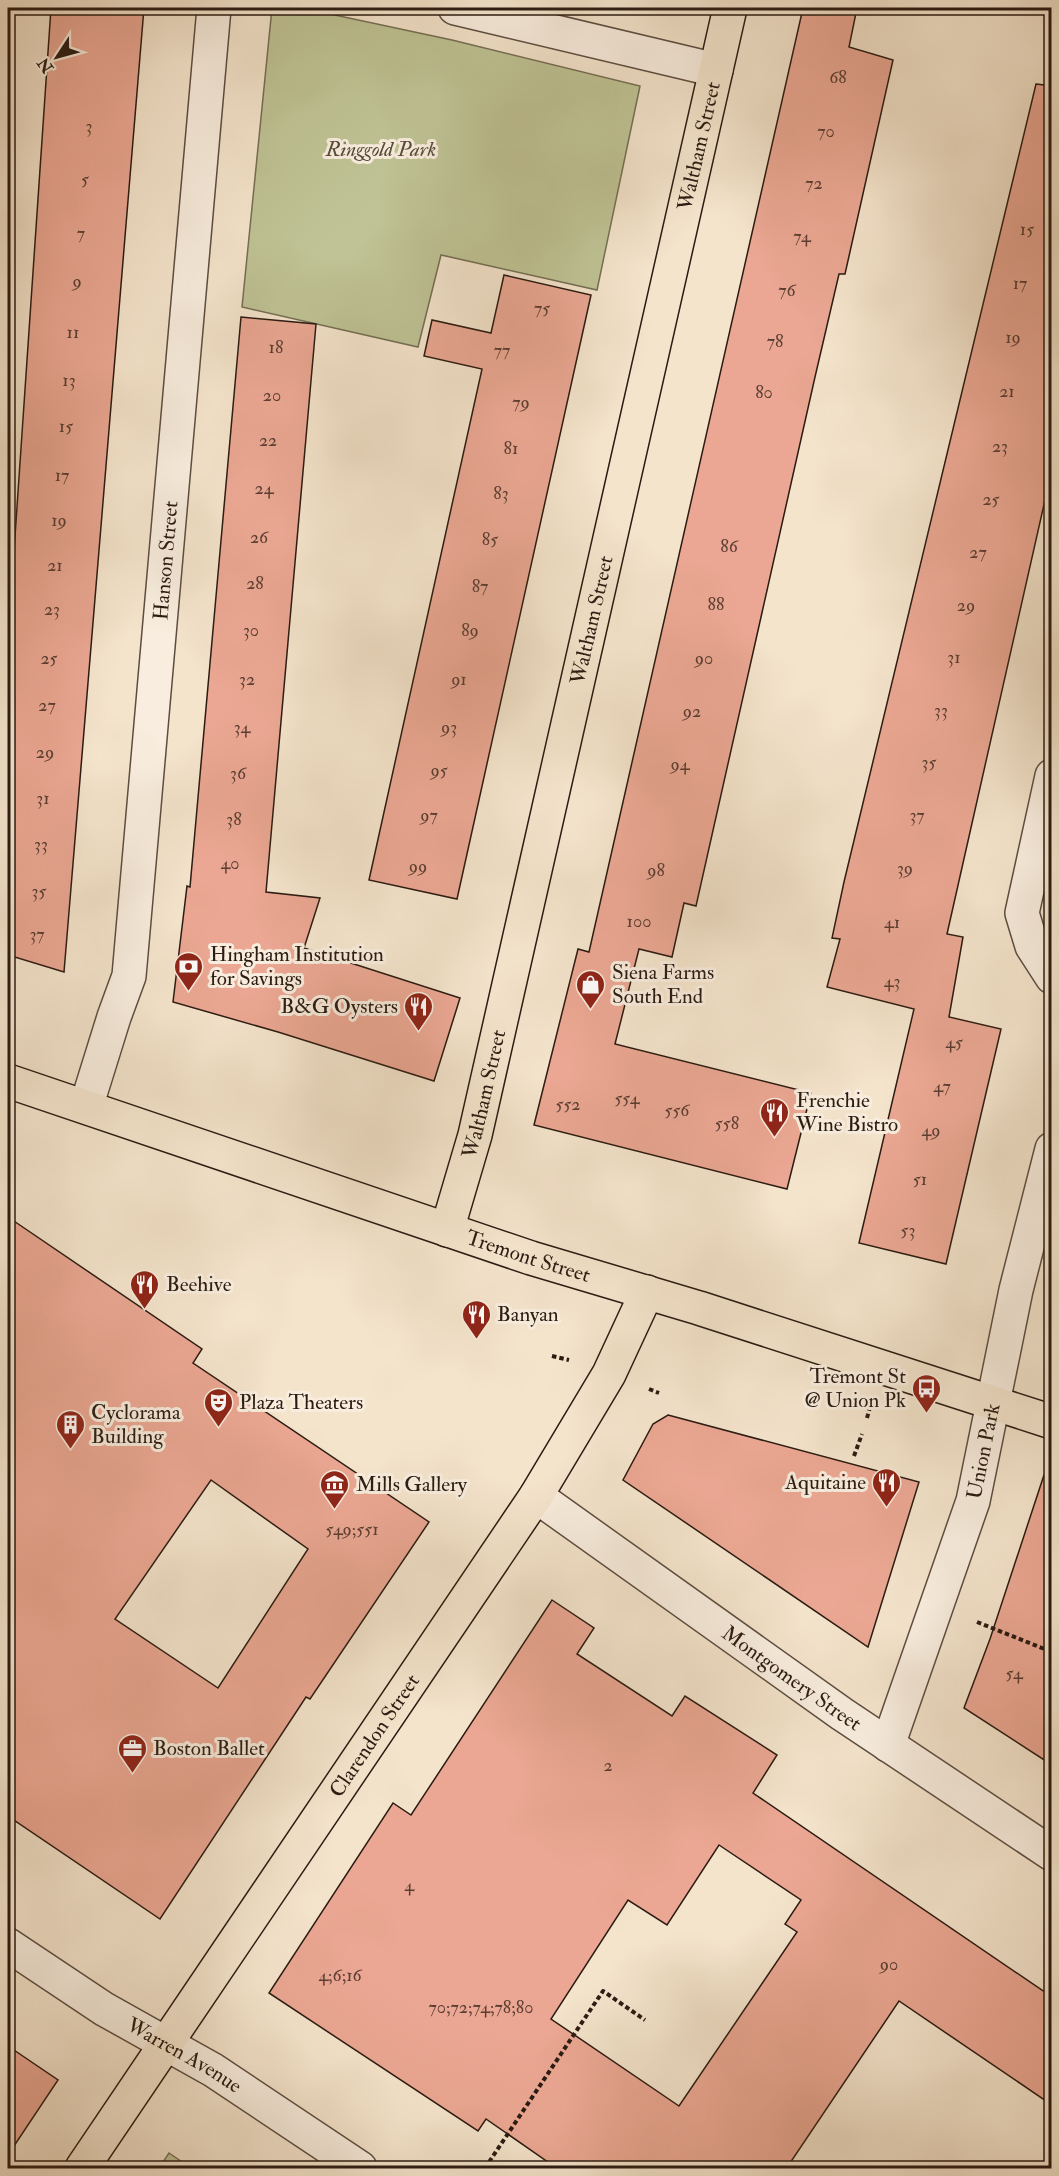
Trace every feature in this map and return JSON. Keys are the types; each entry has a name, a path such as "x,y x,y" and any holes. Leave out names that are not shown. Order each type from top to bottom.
{"main road":[{"name":"Waltham Street","path":"447,1230 476,1135 730,8"},
{"name":"Tremont Street","path":"8,1081 582,1275 646,1292 1052,1422"},
{"name":"Clarendon Street","path":"82,2169 536,1496 609,1374 646,1292"}],"street":[{"name":"Hanson Street","path":"86,1107 129,976 214,8"},
{"path":"455,8 717,70"},
{"path":"1052,776 1022,913 1032,946 1052,977"},
{"name":"Union Park","path":"888,1745 973,1501 1016,1290 1052,1149"},
{"name":"Montgomery Street","path":"536,1496 832,1707 1052,1854"},
{"name":"Warren Avenue","path":"8,1944 104,2009 213,2070 360,2169"}],"path":[{"path":"552,1356 576,1362"},
{"path":"854,1456 862,1434"},
{"path":"974,1621 1052,1652"},
{"path":"485,2169 603,1991 645,2020"}],"green space":[{"name":"Ringgold Park","path":"272,8 302,8 452,40 640,86 597,290 441,255 418,347 242,307"},
{"path":"169,2153 191,2168 159,2168"}],"building":[{"path":"51,8 144,8 64,972 8,955 8,639"},
{"path":"803,8 857,8 849,47 893,60 845,274 839,274 815,377 696,906 684,903 672,957 639,949 615,1044 811,1093 787,1189 534,1125 578,949 589,952"},
{"path":"1036,84 1052,86 1052,469 947,934 963,937 949,1017 1001,1029 946,1264 859,1243 914,1009 827,987 840,939 832,938 844,882"},
{"path":"504,275 591,295 457,899 369,880 482,369 424,356 432,320 491,333"},
{"path":"241,317 316,324 266,892 320,898 304,948 460,998 434,1081 173,1002 187,886 190,887"},
{"path":"8,1217 202,1349 193,1363 429,1522 310,1699 306,1697 160,1919 8,1816","holes":["211,1480 308,1549 218,1688 115,1619"]},
{"path":"668,1415 919,1482 868,1647 623,1480 653,1424"},
{"path":"1044,1475 1052,1477 1052,1765 964,1708 990,1639"},
{"path":"552,1600 594,1628 577,1654 672,1716 685,1696 777,1755 753,1793 1052,1997 1052,2105 899,2001 786,2169 558,2169 486,2119 478,2131 269,1993 393,1803 411,1815","holes":["719,1845 801,1900 785,1924 797,1932 679,2106 551,2019 628,1900 667,1925"]},
{"path":"8,2046 58,2080 8,2155"}],"place":[{"name":"Hingham Institution for Savings","path":"189,992"},
{"name":"Siena Farms South End","path":"591,1010"},
{"name":"B&G Oysters","path":"419,1032"},
{"name":"Frenchie Wine Bistro","path":"775,1138"},
{"name":"Beehive","path":"145,1310"},
{"name":"Banyan","path":"476,1340"},
{"name":"Tremont St @ Union Pk","path":"927,1414"},
{"name":"Plaza Theaters","path":"218,1428"},
{"name":"Cyclorama Building","path":"70,1450"},
{"name":"Aquitaine","path":"887,1508"},
{"name":"Mills Gallery","path":"335,1510"},
{"name":"Boston Ballet","path":"132,1774"}]}
